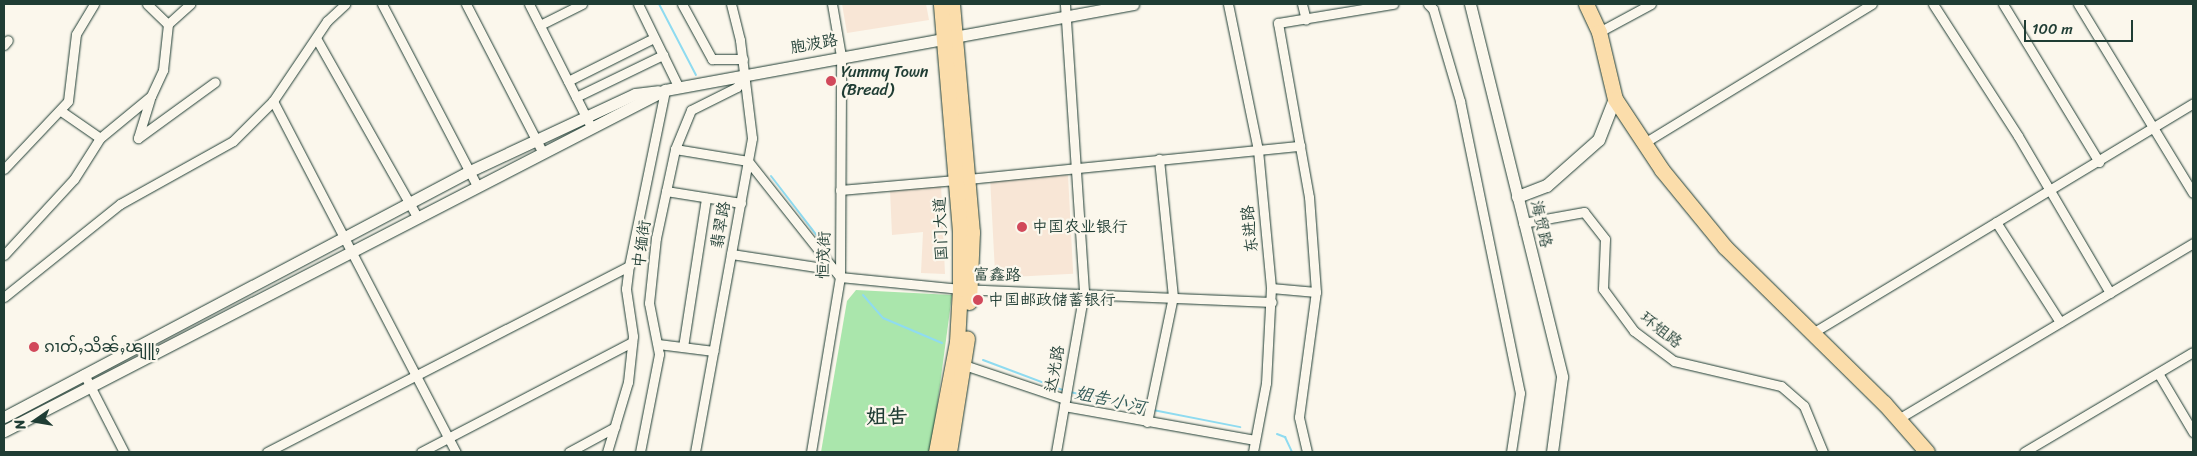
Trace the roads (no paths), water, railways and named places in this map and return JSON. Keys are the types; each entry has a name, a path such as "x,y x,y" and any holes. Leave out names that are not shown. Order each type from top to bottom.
{"highway":[{"name":"国门大道","path":"941,4 949,37 962,179 965,289 964,365 949,452"},
{"name":"国门大道","path":"949,37 952,4"},
{"path":"1586,4 1599,32 1615,99 1644,143 1725,247 1814,332 1898,419 1927,452"},
{"name":"国门大道","path":"936,452 965,289"}],"main road":[{"path":"1518,197 1547,186 1599,140 1615,99"}],"street":[{"path":"4,168 61,111 68,100 76,34 94,4"},
{"path":"147,4 168,24"},
{"path":"190,4 168,24 163,70 151,96 138,138 215,82"},
{"path":"4,296 120,204 233,141 273,101 316,38 345,4"},
{"path":"382,4 476,184"},
{"path":"466,4 542,150"},
{"path":"529,4 589,122"},
{"path":"540,25 582,4"},
{"path":"638,4 678,86"},
{"path":"682,4 712,59 743,59"},
{"name":"翡翠路","path":"695,452 752,138 743,59 731,4"},
{"name":"恒茂街","path":"811,452 838,273 841,56 832,4"},
{"name":"达光路","path":"1056,452 1084,291 1065,4"},
{"name":"胞波路","path":"589,122 665,90 690,82 1133,4"},
{"name":"东进路","path":"1228,4 1258,150 1272,302 1253,452"},
{"path":"1302,4 1306,20"},
{"path":"1307,452 1299,417 1316,292 1300,146 1278,24 1393,4"},
{"path":"1428,4 1433,10 1460,101 1520,393 1511,452"},
{"name":"海贸路","path":"1470,4 1562,377 1552,452"},
{"path":"1599,32 1651,4"},
{"path":"1644,143 1872,4"},
{"path":"1933,4 2018,136 2048,192 2110,292"},
{"path":"2003,4 2099,162"},
{"path":"2078,4 2193,192"},
{"path":"316,38 416,215"},
{"path":"568,82 654,38"},
{"path":"576,96 663,55"},
{"name":"中缅街","path":"640,452 658,344 649,303 666,191 675,149 691,110 737,87 745,73"},
{"path":"607,452 628,382 632,342 626,288 628,266 665,90"},
{"path":"4,256 74,179 100,138 151,96"},
{"path":"273,101 456,452"},
{"path":"1814,332 2193,104"},
{"path":"61,111 100,138"},
{"path":"4,417 470,171 536,139 589,122"},
{"path":"4,431 542,150 589,122"},
{"path":"840,190 1300,146"},
{"path":"675,149 748,161 838,273"},
{"path":"1148,418 1173,297 1159,159"},
{"path":"666,191 741,203"},
{"path":"684,347 706,198"},
{"name":"环姐路","path":"1523,223 1584,212 1605,239 1603,289 1634,331 1674,361 1781,386 1804,406 1824,452"},
{"path":"1996,222 2060,322"},
{"path":"1898,419 2193,243"},
{"name":"富鑫路","path":"732,254 838,273 965,289 1084,291 1272,302"},
{"path":"267,452 628,266"},
{"path":"251,286 258,298"},
{"path":"1271,288 1316,292"},
{"path":"176,326 182,338"},
{"path":"421,452 632,342"},
{"path":"658,344 714,351"},
{"path":"2024,452 2193,352"},
{"path":"964,365 1065,401 1256,440"},
{"path":"2158,373 2193,432"},
{"path":"84,374 124,452"},
{"path":"569,452 615,427"}],"waterway":[{"name":"姐告小河","path":"659,4 696,75"},
{"name":"姐告小河","path":"771,176 828,250"},
{"name":"姐告小河","path":"863,295 883,318 942,343"},
{"name":"姐告小河","path":"983,360 1063,390"},
{"name":"姐告小河","path":"1070,392 1146,409"},
{"name":"姐告小河","path":"1153,410 1240,427"},
{"name":"姐告小河","path":"1277,434 1285,437 1292,452"}],"place":[{"name":"Yummy Town (Bread)","path":"831,81"},
{"name":"中国农业银行","path":"1022,227"},
{"name":"中国邮政储蓄银行","path":"978,300"},
{"name":"ၵၢတ်ႇသိၼ်ႇၽျူႇ","path":"34,347"}],"district":[{"name":"姐告","path":"887,416"}]}
